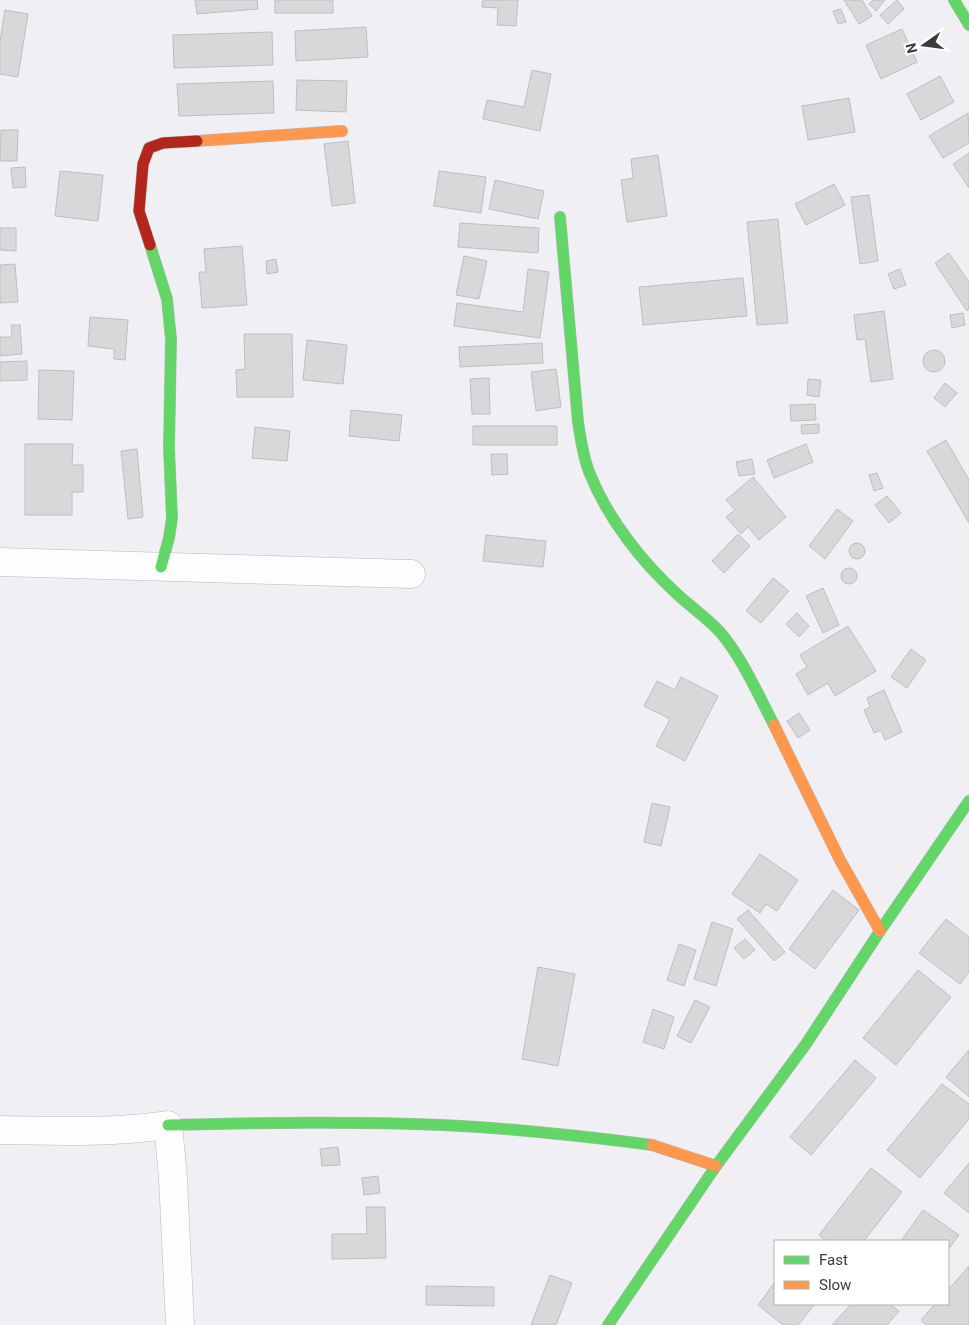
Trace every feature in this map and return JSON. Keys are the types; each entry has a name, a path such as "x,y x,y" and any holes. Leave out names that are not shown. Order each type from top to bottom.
{"street":[{"path":"954,0 969,25"},
{"path":"161,567 172,518 169,448 171,339 167,300 139,212 143,164 149,148 163,143 342,131"},
{"path":"560,216 575,390 581,436 590,474 602,500 649,565 678,594 697,609 726,639 764,702 842,863 880,930"},
{"path":"0,562 412,574"},
{"path":"608,1325 716,1166 806,1044 880,930 969,801"},
{"path":"0,1130 86,1132 132,1130 168,1125 300,1122 442,1125 592,1136 657,1146 716,1166"},
{"path":"168,1125 180,1325"}],"building":[{"path":"195,0 257,0 258,9 197,14"},
{"path":"275,0 333,0 333,13 275,13"},
{"path":"483,0 518,0 516,26 497,25 498,8 482,7"},
{"path":"844,0 862,0 872,16 859,24"},
{"path":"873,0 885,0 876,11 869,4"},
{"path":"897,0 904,9 888,24 880,15"},
{"path":"841,9 846,22 838,24 833,11"},
{"path":"5,10 28,14 18,77 0,74 0,41"},
{"path":"366,27 368,57 296,61 295,31"},
{"path":"902,29 917,62 881,79 866,45"},
{"path":"272,32 273,65 174,68 173,35"},
{"path":"532,70 551,74 540,131 483,119 487,100 524,107"},
{"path":"940,76 954,102 921,120 907,94"},
{"path":"297,80 347,81 346,112 296,110"},
{"path":"273,81 274,113 179,116 177,84"},
{"path":"849,98 855,132 808,140 802,106"},
{"path":"968,113 969,143 943,158 929,136"},
{"path":"1,130 18,130 17,161 0,161"},
{"path":"348,141 355,203 332,206 324,144"},
{"path":"969,153 969,188 953,164"},
{"path":"658,155 667,216 627,222 621,180 633,178 631,159"},
{"path":"25,167 26,187 13,188 11,168"},
{"path":"60,171 103,175 98,221 55,216"},
{"path":"439,171 486,177 481,213 434,206"},
{"path":"495,180 544,191 538,219 489,209"},
{"path":"834,184 845,205 806,225 795,204"},
{"path":"869,195 878,261 860,264 851,197"},
{"path":"778,219 788,323 757,325 747,222"},
{"path":"460,223 539,228 538,253 458,247"},
{"path":"0,228 16,228 16,251 0,250"},
{"path":"242,246 247,305 202,308 199,272 206,272 204,249"},
{"path":"949,253 969,282 969,309 967,311 935,263"},
{"path":"464,256 487,261 479,299 456,295"},
{"path":"276,259 278,272 267,274 266,261"},
{"path":"15,264 18,302 0,303 0,265"},
{"path":"528,269 549,272 540,338 454,326 457,303 523,312"},
{"path":"900,269 906,285 894,289 888,274"},
{"path":"743,278 747,316 643,325 639,287"},
{"path":"884,311 893,379 871,382 865,339 857,340 854,315"},
{"path":"963,313 965,325 952,328 950,315"},
{"path":"90,317 128,320 125,360 114,359 114,349 88,346"},
{"path":"11,325 20,325 22,354 0,356 0,337 12,337"},
{"path":"244,334 292,334 293,397 237,397 236,370 245,369"},
{"path":"307,340 347,345 343,384 303,380"},
{"path":"542,343 543,363 460,367 459,347"},
{"path":"934,350 942,353 945,361 942,369 934,372 926,369 923,361 926,353"},
{"path":"27,361 27,380 0,381 0,362"},
{"path":"556,369 561,407 536,411 531,372"},
{"path":"39,370 74,371 72,420 38,419"},
{"path":"489,378 490,414 472,414 470,379"},
{"path":"808,379 821,380 819,397 807,395"},
{"path":"945,383 957,393 945,407 934,398"},
{"path":"815,404 816,420 791,421 790,405"},
{"path":"351,410 402,415 399,441 349,436"},
{"path":"819,424 819,433 802,434 801,425"},
{"path":"473,426 557,426 557,445 473,445"},
{"path":"255,427 290,431 287,461 252,458"},
{"path":"946,440 969,480 969,523 927,451"},
{"path":"25,444 73,444 72,465 83,465 83,492 72,492 72,515 25,515"},
{"path":"806,444 813,462 774,478 767,460"},
{"path":"137,449 143,517 128,519 121,451"},
{"path":"491,454 507,454 508,474 492,475"},
{"path":"752,459 755,474 739,476 736,462"},
{"path":"877,473 883,488 874,491 869,475"},
{"path":"753,477 786,517 759,540 748,527 741,534 726,517 735,510 726,500"},
{"path":"887,496 901,513 889,523 875,505"},
{"path":"837,509 853,521 825,559 809,546"},
{"path":"738,534 750,546 724,573 712,561"},
{"path":"486,535 546,541 543,567 483,561"},
{"path":"854,543 860,543 865,548 863,557 854,559 849,554 849,548"},
{"path":"849,568 857,576 849,584 841,576"},
{"path":"773,578 789,591 761,623 746,611"},
{"path":"823,588 839,625 823,633 806,596"},
{"path":"797,613 809,626 799,637 786,624"},
{"path":"848,626 876,671 835,696 828,683 808,695 796,674 807,667 800,655"},
{"path":"911,649 926,660 907,688 891,677"},
{"path":"681,677 718,696 685,761 656,746 670,719 644,706 657,681 675,690"},
{"path":"884,690 902,732 885,740 881,730 874,733 864,710 870,707 867,698"},
{"path":"799,713 810,730 798,738 787,721"},
{"path":"652,803 670,807 661,846 644,842"},
{"path":"760,854 798,880 777,911 766,904 760,913 732,894"},
{"path":"833,890 859,910 815,969 789,949"},
{"path":"748,910 785,952 774,961 737,919"},
{"path":"946,919 969,937 969,972 960,984 919,953"},
{"path":"712,922 733,929 716,986 694,979"},
{"path":"745,939 755,950 744,959 734,948"},
{"path":"679,944 696,950 684,986 667,980"},
{"path":"538,967 575,974 558,1066 522,1059"},
{"path":"918,970 951,997 896,1065 863,1038"},
{"path":"695,1000 710,1007 691,1043 677,1036"},
{"path":"653,1009 674,1017 664,1049 643,1042"},
{"path":"969,1050 969,1097 946,1077"},
{"path":"855,1060 876,1078 811,1155 790,1137"},
{"path":"942,1084 969,1104 969,1119 920,1178 887,1150"},
{"path":"338,1147 340,1165 322,1166 320,1149"},
{"path":"969,1163 969,1213 944,1193"},
{"path":"871,1168 902,1192 865,1240 825,1240 819,1235"},
{"path":"378,1176 380,1193 364,1195 362,1178"},
{"path":"366,1207 385,1207 386,1258 332,1259 332,1234 367,1234"},
{"path":"923,1210 959,1235 949,1249 949,1240 902,1240"},
{"path":"969,1266 969,1325 926,1325 921,1320 934,1305 949,1305 949,1289"},
{"path":"550,1275 572,1283 556,1325 531,1325"},
{"path":"774,1283 774,1305 814,1305 798,1325 783,1325 758,1305"},
{"path":"426,1286 494,1287 494,1306 426,1305"},
{"path":"850,1305 891,1305 899,1311 887,1325 832,1325"}],"traffic: fast":[{"path":"954,0 969,25"},
{"path":"560,217 578,422 584,455 597,491 627,539 651,568 682,599 715,627 728,642 774,725"},
{"path":"150,245 167,299 171,339 169,448 172,518 161,567"},
{"path":"608,1325 716,1166 806,1044 969,801"},
{"path":"168,1125 270,1123 441,1125 494,1128 652,1145"}],"traffic: slow":[{"path":"197,141 342,131"},
{"path":"774,725 840,860 880,931"},
{"path":"652,1145 716,1166"}],"traffic: jam":[{"path":"150,245 139,211 143,164 149,148 163,143 197,141"}]}
